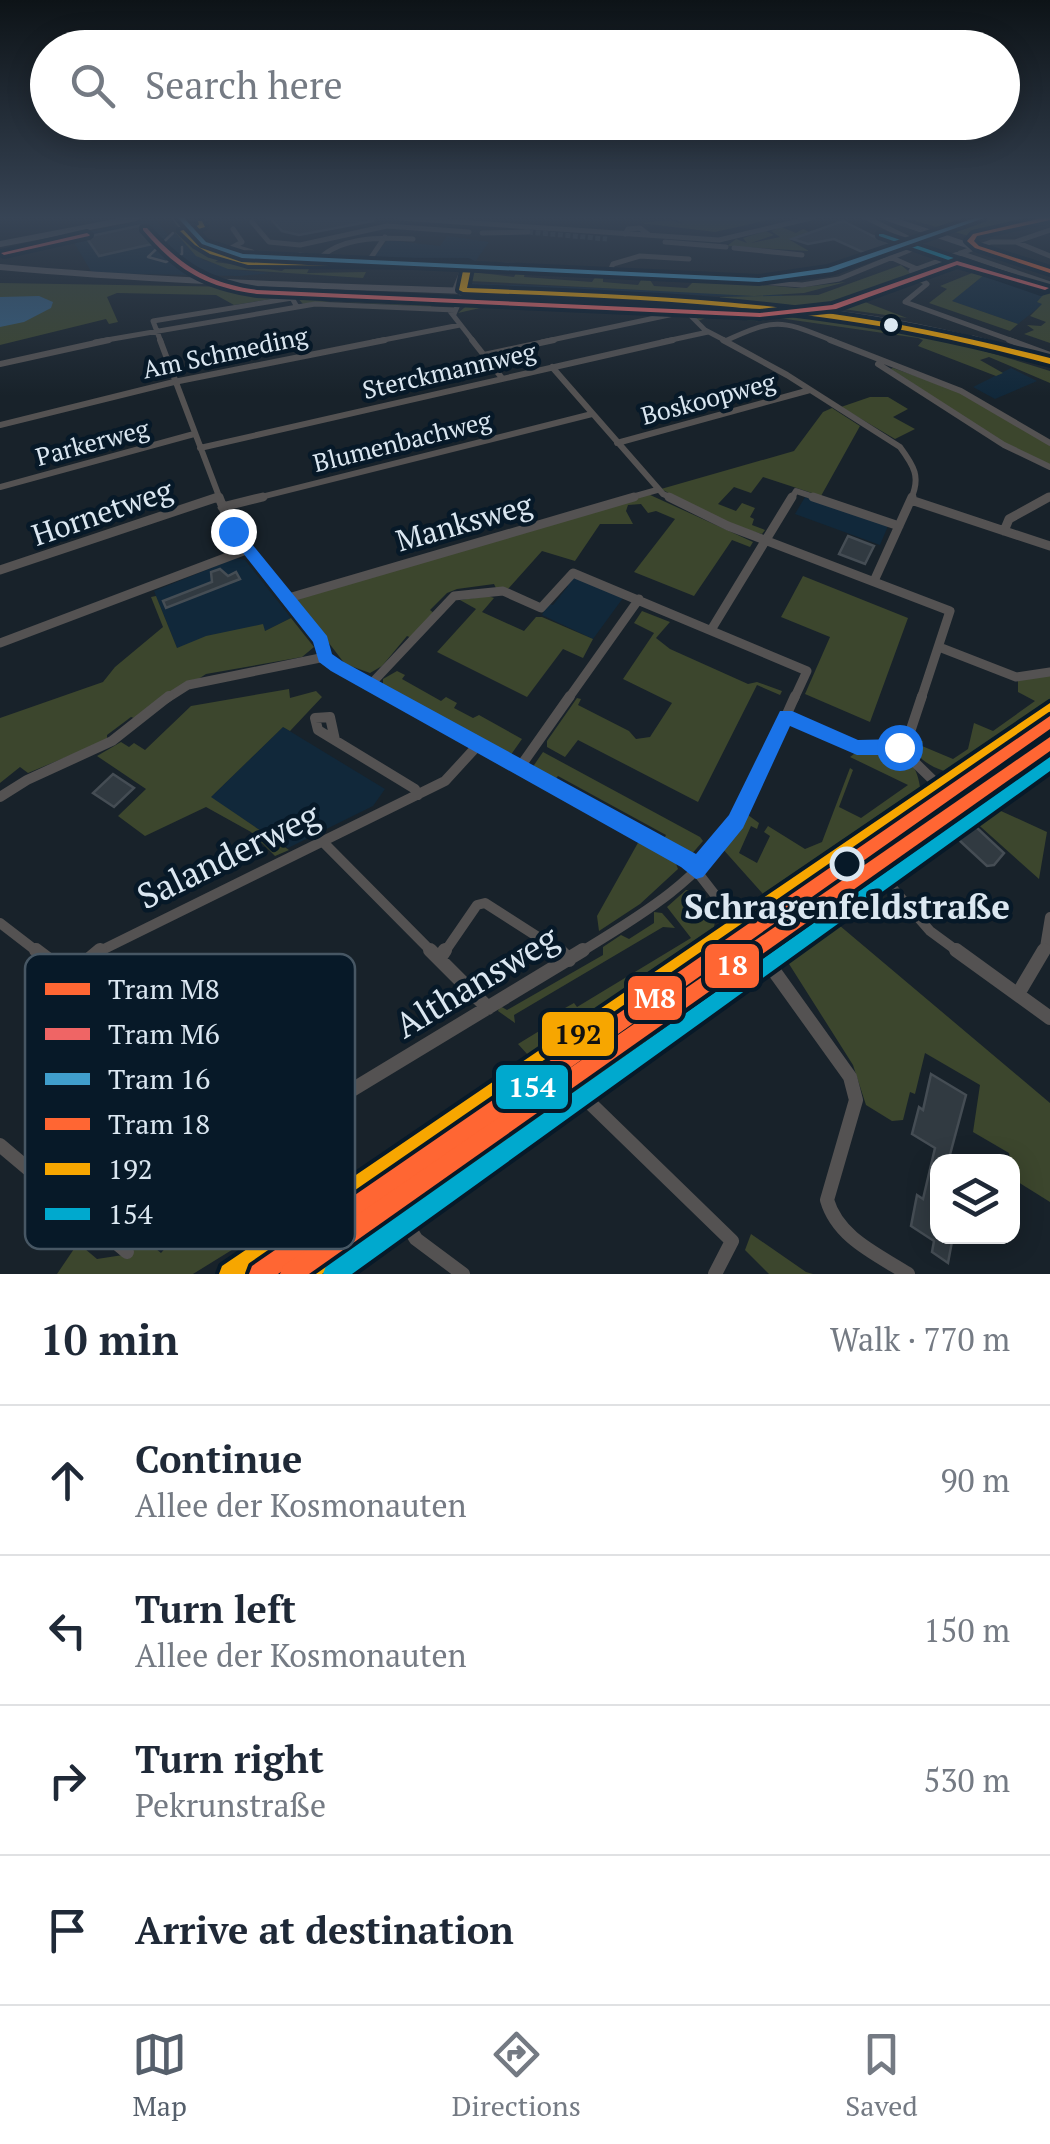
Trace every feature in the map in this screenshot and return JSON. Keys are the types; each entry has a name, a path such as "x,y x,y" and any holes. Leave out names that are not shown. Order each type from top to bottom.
{"main road":[{"path":"108,277 826,310 929,327 1050,361"},
{"path":"459,292 791,312 867,322 1050,361"},
{"path":"355,1188 1050,709"},
{"path":"355,1238 1050,742"},
{"path":"230,1274 266,1249"},
{"path":"304,1274 339,1249"}],"street":[{"path":"463,277 453,312 502,378"},
{"path":"694,277 806,286 844,277"},
{"path":"917,277 927,284 905,300 906,304 1050,361"},
{"path":"0,364 297,307 332,303 453,312"},
{"path":"484,355 682,308 708,332 810,390 904,451 918,479 874,581"},
{"path":"725,341 774,320 965,393 1050,442"},
{"name":"Am Schmeding","path":"0,425 174,382 460,325"},
{"path":"155,332 222,507 246,550 321,640 325,657"},
{"name":"Sterckmannweg","path":"200,448 708,332"},
{"path":"552,367 656,490 719,522 948,609 910,732 899,747"},
{"path":"890,367 1004,445 1050,467"},
{"name":"Boskoopweg","path":"617,443 810,390"},
{"name":"Blumenbachweg","path":"222,507 592,414"},
{"name":"Parkerweg","path":"0,487 194,434"},
{"name":"Manksweg","path":"285,599 656,490"},
{"path":"371,684 454,596 504,591 540,608 568,575 579,573 712,630 798,491 899,526"},
{"name":"Hornetweg","path":"0,570 218,496"},
{"path":"1004,530 1009,519 1050,496"},
{"path":"910,500 1050,546"},
{"path":"0,642 246,550"},
{"path":"520,766 639,599"},
{"name":"Althansweg","path":"355,1088 659,904 696,870 736,822 807,671 712,630"},
{"path":"939,647 1016,677 1050,672"},
{"path":"0,796 41,770 113,740 172,693 188,685 325,657 688,860 758,950 831,1058 850,1077 856,1100 827,1200 828,1215 838,1227 908,1274"},
{"path":"786,716 857,748 899,747 939,786"},
{"path":"335,740 418,795"},
{"name":"Salanderweg","path":"94,954 445,782 479,744"},
{"path":"323,842 488,1008"},
{"path":"874,867 930,931 1050,1018"},
{"path":"439,958 477,905 485,903 569,960"},
{"path":"1018,994 1044,953 1050,917"},
{"path":"0,923 40,954"},
{"path":"574,1081 590,1104 647,1154 732,1241 715,1274"},
{"path":"0,1145 25,1166"},
{"path":"397,1208 416,1239 463,1274"},
{"path":"123,1249 127,1252"}],"shaded area":[{"path":"981,277 1044,295 1043,304 1018,324 951,301"},
{"path":"467,285 782,295 785,299"},
{"path":"39,296 53,302 51,308 24,322 0,327 0,297"},
{"path":"1011,368 1037,381 995,399 973,387"},
{"path":"805,497 888,526 880,545 795,514"},
{"path":"236,558 245,560 291,618 253,637 177,648 154,591"},
{"path":"571,576 623,598 593,639 542,615 568,586 564,584"},
{"path":"1050,719 1050,731 763,933 756,924"},
{"path":"283,727 385,789 373,806 288,848 210,798"}],"green space":[{"path":"471,277 530,277 592,282 601,277 603,282 638,285 641,280 650,280 654,286 687,288 694,281 649,277 796,288 846,282 804,293 754,296 470,281"},
{"path":"867,277 916,277 924,284 902,278 865,302 907,318 843,309 720,301 720,297 818,295"},
{"path":"961,277 981,277 952,301 1018,324 1010,331 929,303 947,289 940,286"},
{"path":"991,277 1005,277 1050,293 1050,343 1024,334 1034,330 1027,325 1041,326 1046,322 1030,316 1042,304 1037,302 1043,295"},
{"path":"0,283 296,288 437,297 431,307 330,301 303,304 295,295 234,305 216,295 117,293 107,297 118,322 109,324 106,319 0,345"},
{"path":"476,298 679,310 674,313 502,303 458,313"},
{"path":"686,309 777,311 871,324 963,345 1050,371 1050,383 989,357 980,360 1003,373 996,376 918,346 923,340 918,338 779,318 757,321 720,316 698,321"},
{"path":"890,369 958,391 1050,445 1050,465 1011,447"},
{"path":"870,397 888,397 908,409 893,417 915,429 895,439 841,407"},
{"path":"832,408 860,426 821,496 763,477 751,493 734,487 718,504 736,511 742,503 755,508 750,517 754,519 752,525 765,530 762,534 730,525 661,489 794,451 823,412"},
{"path":"648,494 753,542 750,547 732,540 694,596 634,572 675,519 656,511 648,513 641,504 628,505 626,511 633,524 600,524 575,561 542,551 508,589 496,588 494,584 447,593 430,610 435,614 412,638 407,636 382,666 370,673 345,664 295,599"},
{"path":"803,576 908,618 870,722 805,694 830,637 781,617"},
{"path":"156,596 177,648 206,636 263,624 265,631 291,618 314,647 302,657 206,674 137,719 131,717 107,735 107,740 28,773 20,767 0,783 0,718 103,682 163,627 151,597"},
{"path":"494,598 482,612 524,631 536,617 542,617 593,639 583,658 563,649 527,697 437,652 476,609 460,600"},
{"path":"642,611 670,622 656,638 670,649 748,684 757,682 782,691 780,695 757,685 698,802 578,740 565,757 547,747 547,741 577,698 581,699 578,705 629,731 636,739 650,737 672,703 623,679 654,633 634,623"},
{"path":"397,671 405,675 402,679 441,701 446,697 457,703 454,708 473,718 479,715 522,739 510,756 383,688 383,679"},
{"path":"1050,675 1050,699 944,771 927,763 915,751 911,740 923,741 922,746 953,759 968,749 974,723 993,731 1035,701 1018,692 1018,679"},
{"path":"289,689 290,698 316,691 322,697 290,731 283,727 211,797 289,850 275,856 251,832 206,807 145,836 118,816 146,789 97,756 121,742 129,747 134,743 145,750 191,706"},
{"path":"858,751 906,759 917,774 920,787 763,894 721,847 742,817 748,815 759,823 757,829 751,826 739,853 757,863 770,836 764,832 768,826 805,849 822,842 850,768 853,770 839,807 861,818 908,785 850,757"},
{"path":"543,752 703,841 690,856 663,841 666,835 558,776 554,781 532,768"},
{"path":"990,806 1047,832 1039,879 972,819"},
{"path":"639,841 675,861 678,869 640,904 599,931 597,916"},
{"path":"686,890 697,892 716,916 714,927 528,1055 518,1044 567,1014 565,1008 574,1003 577,1007 691,938 667,907"},
{"path":"654,912 662,913 675,928 663,927 514,1015 515,1023 498,1011 500,1006 507,1010 603,955 603,947 621,935 629,939 654,923"},
{"path":"833,920 1050,1103 1050,1202 1020,1183 1020,1154 1009,1154 973,1132 980,1085 925,1053 915,1094 910,1092 903,1120 892,1121 866,1105 853,1065 784,956"},
{"path":"719,943 733,961 355,1229 355,1196"},
{"path":"751,1234 813,1274 769,1274 745,1250"},
{"path":"74,1249 85,1249 97,1259 123,1255 128,1249 156,1249 161,1253 165,1249 233,1249 193,1274 57,1274"},
{"path":"281,1249 327,1249 292,1274 246,1274"}],"building":[{"path":"848,536 874,546 865,564 839,554"},
{"path":"220,569 228,576 236,572 240,579 166,608 163,601 212,582 211,572"},
{"path":"113,774 134,788 114,807 93,793"},
{"path":"976,827 1004,853 994,865 987,866 959,840"},
{"path":"931,1074 966,1095 950,1154 934,1154 935,1148 912,1134 919,1107 923,1110"},
{"path":"930,1169 930,1238 911,1226 917,1195 923,1199"},
{"path":"933,1244 952,1244 948,1263 932,1252"}],"tram line":[{"name":"M6","path":"203,277 222,286 257,292 760,315 833,307 916,277"},
{"name":"16","path":"704,277 777,277"},
{"name":"M6","path":"1008,277 1045,288"},
{"name":"M8","path":"355,1208 1050,722"},
{"name":"18","path":"355,1229 1050,743"},
{"name":"M8","path":"260,1274 296,1249"},
{"name":"18","path":"291,1274 327,1249"}],"transit line":[{"name":"192","path":"465,277 463,290 686,301 832,316 977,342 1050,361"},
{"name":"154","path":"1007,277 1044,290"},
{"name":"192","path":"355,1188 1050,709"},
{"name":"154","path":"355,1209 1050,730"},
{"name":"192","path":"355,1238 1050,742"},
{"name":"154","path":"334,1274 1050,763"},
{"name":"192","path":"230,1274 266,1249"},
{"name":"154","path":"261,1274 297,1249"},
{"name":"192","path":"304,1274 339,1249"}],"place":[{"name":"Schragenfeldstraße","path":"847,864"}],"route":[{"path":"233,531 321,640 325,657 336,666 688,860 696,870 736,822 786,716 857,748 899,747"}]}
